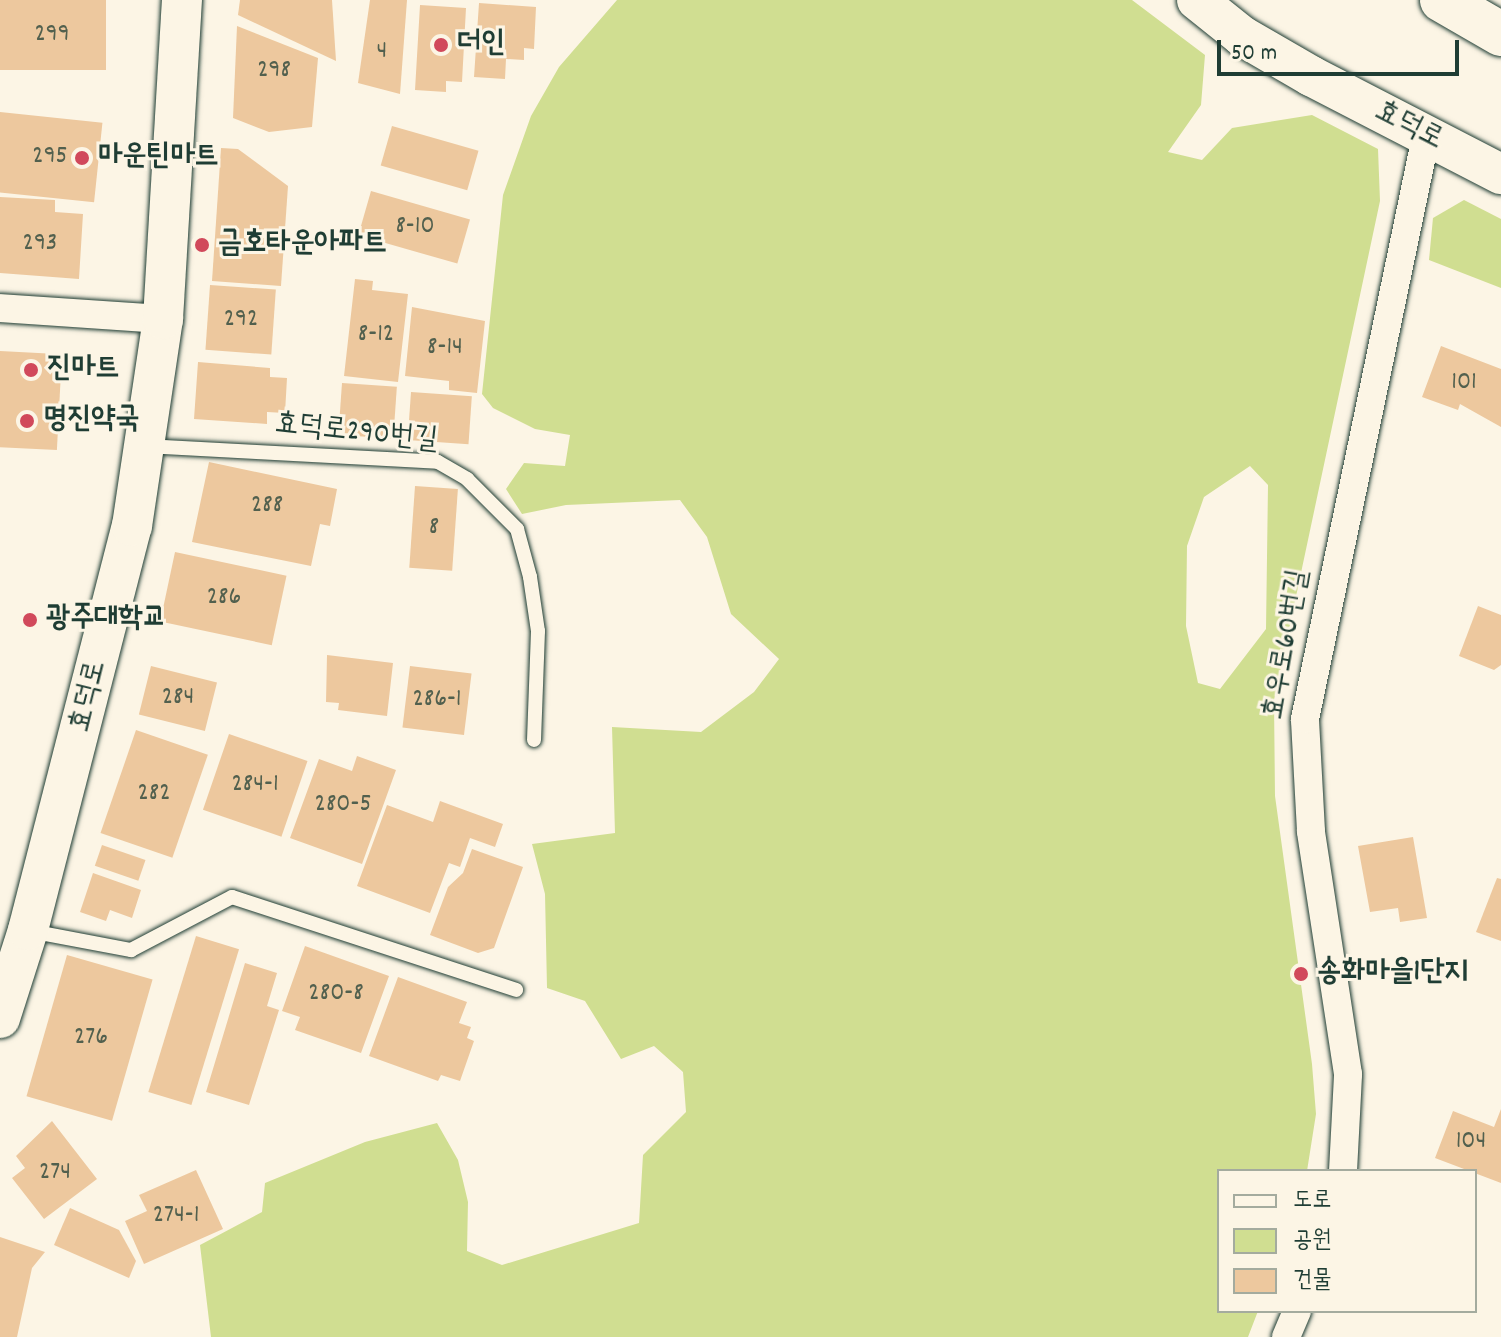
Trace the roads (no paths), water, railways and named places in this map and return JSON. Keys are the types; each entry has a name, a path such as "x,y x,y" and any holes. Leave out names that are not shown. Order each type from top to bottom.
{"highway":[{"path":"1442,0 1501,34"}],"main road":[{"name":"효덕로","path":"0,1018 28,930 132,526 163,319 182,0"},
{"name":"효덕로","path":"1197,0 1242,36 1501,174"}],"street":[{"name":"효우로60번길","path":"1343,1169 1348,1074 1311,831 1305,719 1426,136"},
{"path":"0,308 163,319"},
{"path":"1286,1337 1296,1313"}],"lane":[{"name":"효덕로290번길","path":"145,446 438,462 467,479 517,529 530,577 538,631 534,740"},
{"path":"28,930 131,950 232,897 516,990"}],"place":[{"name":"더인","path":"441,45"},
{"name":"마운틴마트","path":"82,158"},
{"name":"금호타운아파트","path":"202,245"},
{"name":"진마트","path":"31,370"},
{"name":"명진약국","path":"27,421"},
{"name":"광주대학교","path":"30,620"},
{"name":"송화마을1단지","path":"1301,974"}]}
